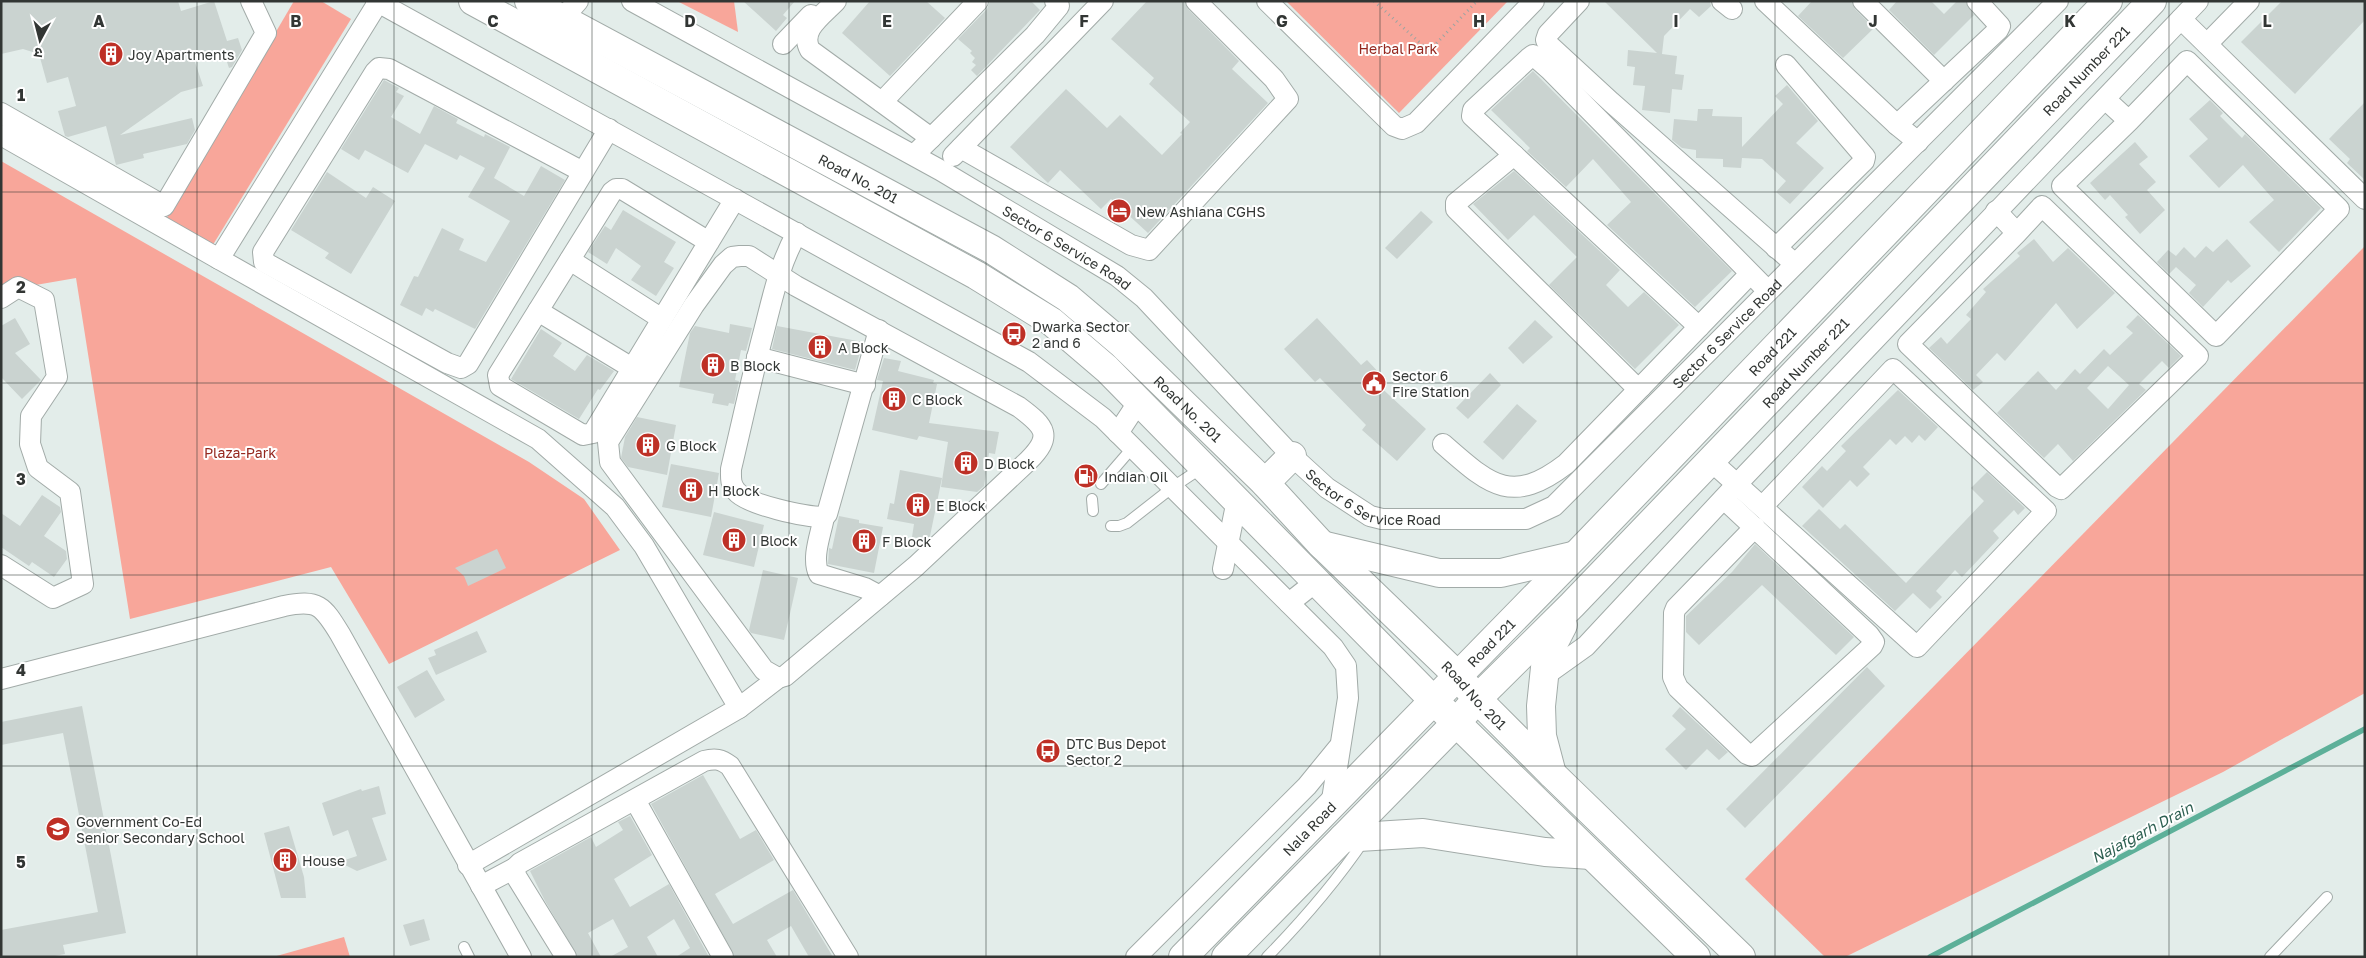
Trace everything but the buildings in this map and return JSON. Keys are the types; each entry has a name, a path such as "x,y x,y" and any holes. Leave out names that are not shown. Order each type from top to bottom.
{"main road":[{"name":"Road No. 201","path":"473,1 976,275 1052,322 1107,369 1456,723 1696,957"},
{"name":"Road 221","path":"1434,701 2108,1"},
{"name":"Road Number 221","path":"1456,723 1477,699 1572,605 2152,1"},
{"name":"Road No. 201","path":"533,2 570,10 990,249 1068,298 1121,343 1264,483 1321,544 1458,676 1477,699 1552,774 1741,957"},
{"path":"1264,483 1292,456"},
{"path":"1321,544 1438,573 1501,574 1576,555"},
{"path":"1552,774 1542,736 1541,706 1546,658 1572,605"},
{"name":"Nala Road","path":"1183,957 1434,701"},
{"path":"1226,957 1355,837 1456,723"},
{"path":"1355,837 1423,833 1545,852 1591,855"}],"street":[{"path":"1,113 164,206 266,33 251,1"},
{"name":"Sector 6 Service Road","path":"632,1 914,155 1134,288 1292,456 1327,488 1370,516 1382,519 1526,519 1543,513 1564,497 2058,1"},
{"path":"783,44 824,1"},
{"path":"836,1 807,31 806,42 810,50 931,138"},
{"path":"882,102 978,1"},
{"path":"914,155 1036,35 1059,6 1055,1"},
{"path":"940,170 1102,1"},
{"path":"961,148 1131,246 1149,250 1288,99 1274,79 1196,1"},
{"path":"1267,1 1394,126 1402,129 1416,123 1534,1"},
{"path":"1579,1 1548,34 1546,40 1548,44 1611,102 1796,264"},
{"path":"1765,1 1897,125 1918,142"},
{"path":"1863,1 1944,81"},
{"path":"1897,125 2000,26 1977,1"},
{"path":"1544,676 1586,646 1730,491 2198,1"},
{"path":"2207,44 2250,1"},
{"path":"219,259 378,2 1029,362 1103,418 1289,603 1333,648 1346,666 1348,683 1347,716 1339,746 1331,806"},
{"path":"514,24 533,2"},
{"path":"544,40 570,10"},
{"path":"2181,18 2365,199"},
{"path":"1699,327 1474,118 1472,112 1533,55 1768,291"},
{"path":"2188,61 2339,209 2216,336 2062,186 2128,121 2188,61"},
{"path":"1776,248 1864,161 1865,157 1786,65"},
{"path":"583,172 389,69 380,68 375,72 263,252 264,262 268,266 446,363 461,368 468,364 609,129"},
{"path":"2105,100 2128,121"},
{"path":"1,135 538,439 574,468 616,507 644,546 739,708"},
{"path":"2006,154 2030,176"},
{"path":"1514,155 1456,203 1456,210 1633,385 1641,387"},
{"path":"709,242 622,189 616,189 612,192 498,375 500,386 584,436 593,433 632,368 709,242 735,199"},
{"path":"2042,206 2198,356 2061,488 2057,488 1908,344 2017,233 2042,206"},
{"path":"1996,211 2017,233"},
{"path":"797,233 784,256 778,274 731,469 732,485 737,493 748,500 799,514 824,517"},
{"path":"468,865 739,708 778,678 785,676 923,560 1042,447 1044,436 1040,427 1030,415 1019,407 778,274 749,256 732,258 723,265 694,305 608,442 608,452 610,462 764,670 778,678"},
{"path":"570,260 662,319"},
{"path":"1443,444 1482,478 1495,484 1515,487 1531,484 1551,475 1566,464 1750,274"},
{"path":"1,298 18,287 44,300 57,377 31,416 30,444 38,468 70,492 83,584 53,598 1,565"},
{"path":"538,311 632,368"},
{"path":"879,330 865,385 827,514 824,517 816,567 819,574 865,588 880,596"},
{"path":"757,357 865,385"},
{"path":"1730,491 1762,507 1917,647 2046,512 1893,369 1762,507"},
{"path":"1118,433 1139,401"},
{"path":"1710,461 1754,526 1869,635 1874,642 1872,646 1752,756 1747,754 1678,688 1673,677 1674,613 1676,608 1754,526"},
{"path":"1223,569 1236,500"},
{"path":"1289,603 1317,581"},
{"path":"1,679 284,606 303,602 316,604 327,612 521,957"},
{"path":"1136,957 1307,786 1339,746"},
{"path":"481,886 704,760 713,758 723,761 730,766 848,957"},
{"path":"635,800 724,957"},
{"path":"515,868 516,876 566,957"}],"lane":[{"path":"1101,484 1133,447"},
{"path":"1111,526 1127,523 1173,487 1204,466"},
{"path":"1092,499 1094,511"},
{"path":"1267,957 1295,928 1341,874 1355,837"},
{"path":"2270,957 2327,897"},
{"path":"464,947 469,957"}],"path":[{"path":"1374,1 1429,51 1477,1"}],"green space":[{"path":"294,1 321,1 351,19 211,248 165,221"},
{"path":"677,1 734,1 738,32"},
{"name":"Herbal Park","path":"1286,1 1508,1 1399,113"},
{"name":"Plaza-Park","path":"1,161 529,462 584,499 620,550 389,664 331,567 130,619 76,278 1,291"},
{"path":"2365,246 2365,693 2223,772 1845,957 1825,957 1745,879"},
{"path":"344,937 350,957 273,957"}],"waterway":[{"name":"Najafgarh Drain","path":"1930,957 2365,729"}],"place":[{"name":"Joy Apartments","path":"111,54"},
{"name":"New Ashiana CGHS","path":"1119,211"},
{"name":"Dwarka Sector 2 and 6","path":"1014,334"},
{"name":"A Block","path":"820,347"},
{"name":"B Block","path":"713,365"},
{"name":"Sector 6 Fire Station","path":"1374,383"},
{"name":"C Block","path":"894,399"},
{"name":"G Block","path":"648,445"},
{"name":"D Block","path":"966,463"},
{"name":"Indian Oil","path":"1086,476"},
{"name":"H Block","path":"691,490"},
{"name":"E Block","path":"918,505"},
{"name":"I Block","path":"734,540"},
{"name":"F Block","path":"864,541"},
{"name":"DTC Bus Depot Sector 2","path":"1048,751"},
{"name":"Government Co-Ed Senior Secondary School","path":"58,829"},
{"name":"House","path":"285,860"}]}
